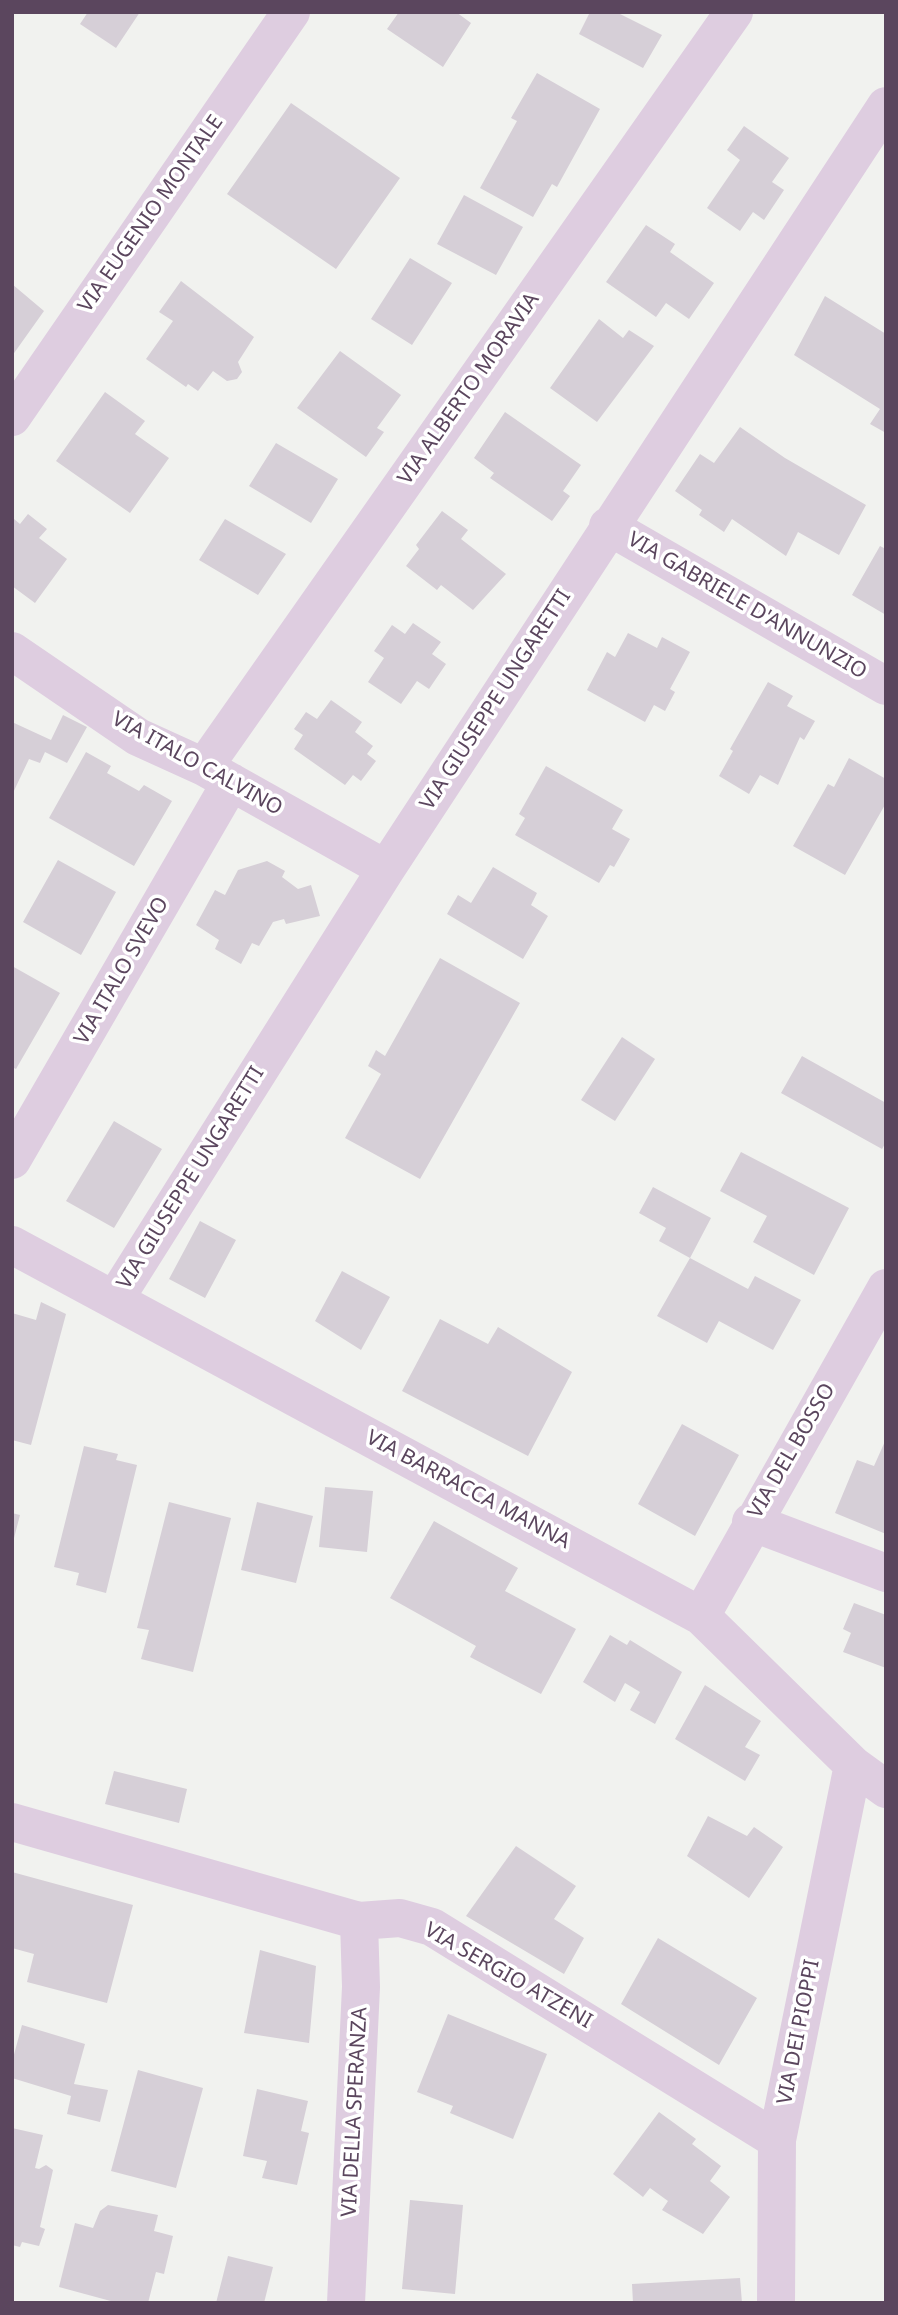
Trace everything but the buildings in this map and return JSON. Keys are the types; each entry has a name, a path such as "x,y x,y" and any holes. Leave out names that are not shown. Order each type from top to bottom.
{"street":[{"name":"VIA EUGENIO MONTALE","path":"12,417 291,12"},
{"name":"VIA ALBERTO MORAVIA","path":"217,775 734,12"},
{"name":"VIA GIUSEPPE UNGARETTI","path":"115,1299 386,869 886,106"},
{"name":"VIA GABRIELE D'ANNUNZIO","path":"608,527 886,686"},
{"name":"VIA ITALO CALVINO","path":"12,651 138,737 217,775 386,869"},
{"name":"VIA ITALO SVEVO","path":"12,1160 217,775"},
{"name":"VIA BARRACCA MANNA","path":"12,1245 701,1616 853,1765 886,1789"},
{"name":"VIA DEL BOSSO","path":"701,1616 751,1522 886,1288"},
{"path":"751,1522 886,1573"},
{"name":"VIA DEI PIOPPI","path":"776,2303 777,2140 853,1765"},
{"name":"VIA SERGIO ATZENI","path":"12,1822 359,1921 400,1919 432,1927 777,2140"},
{"name":"VIA DELLA SPERANZA","path":"346,2303 361,1987 359,1921"}]}
